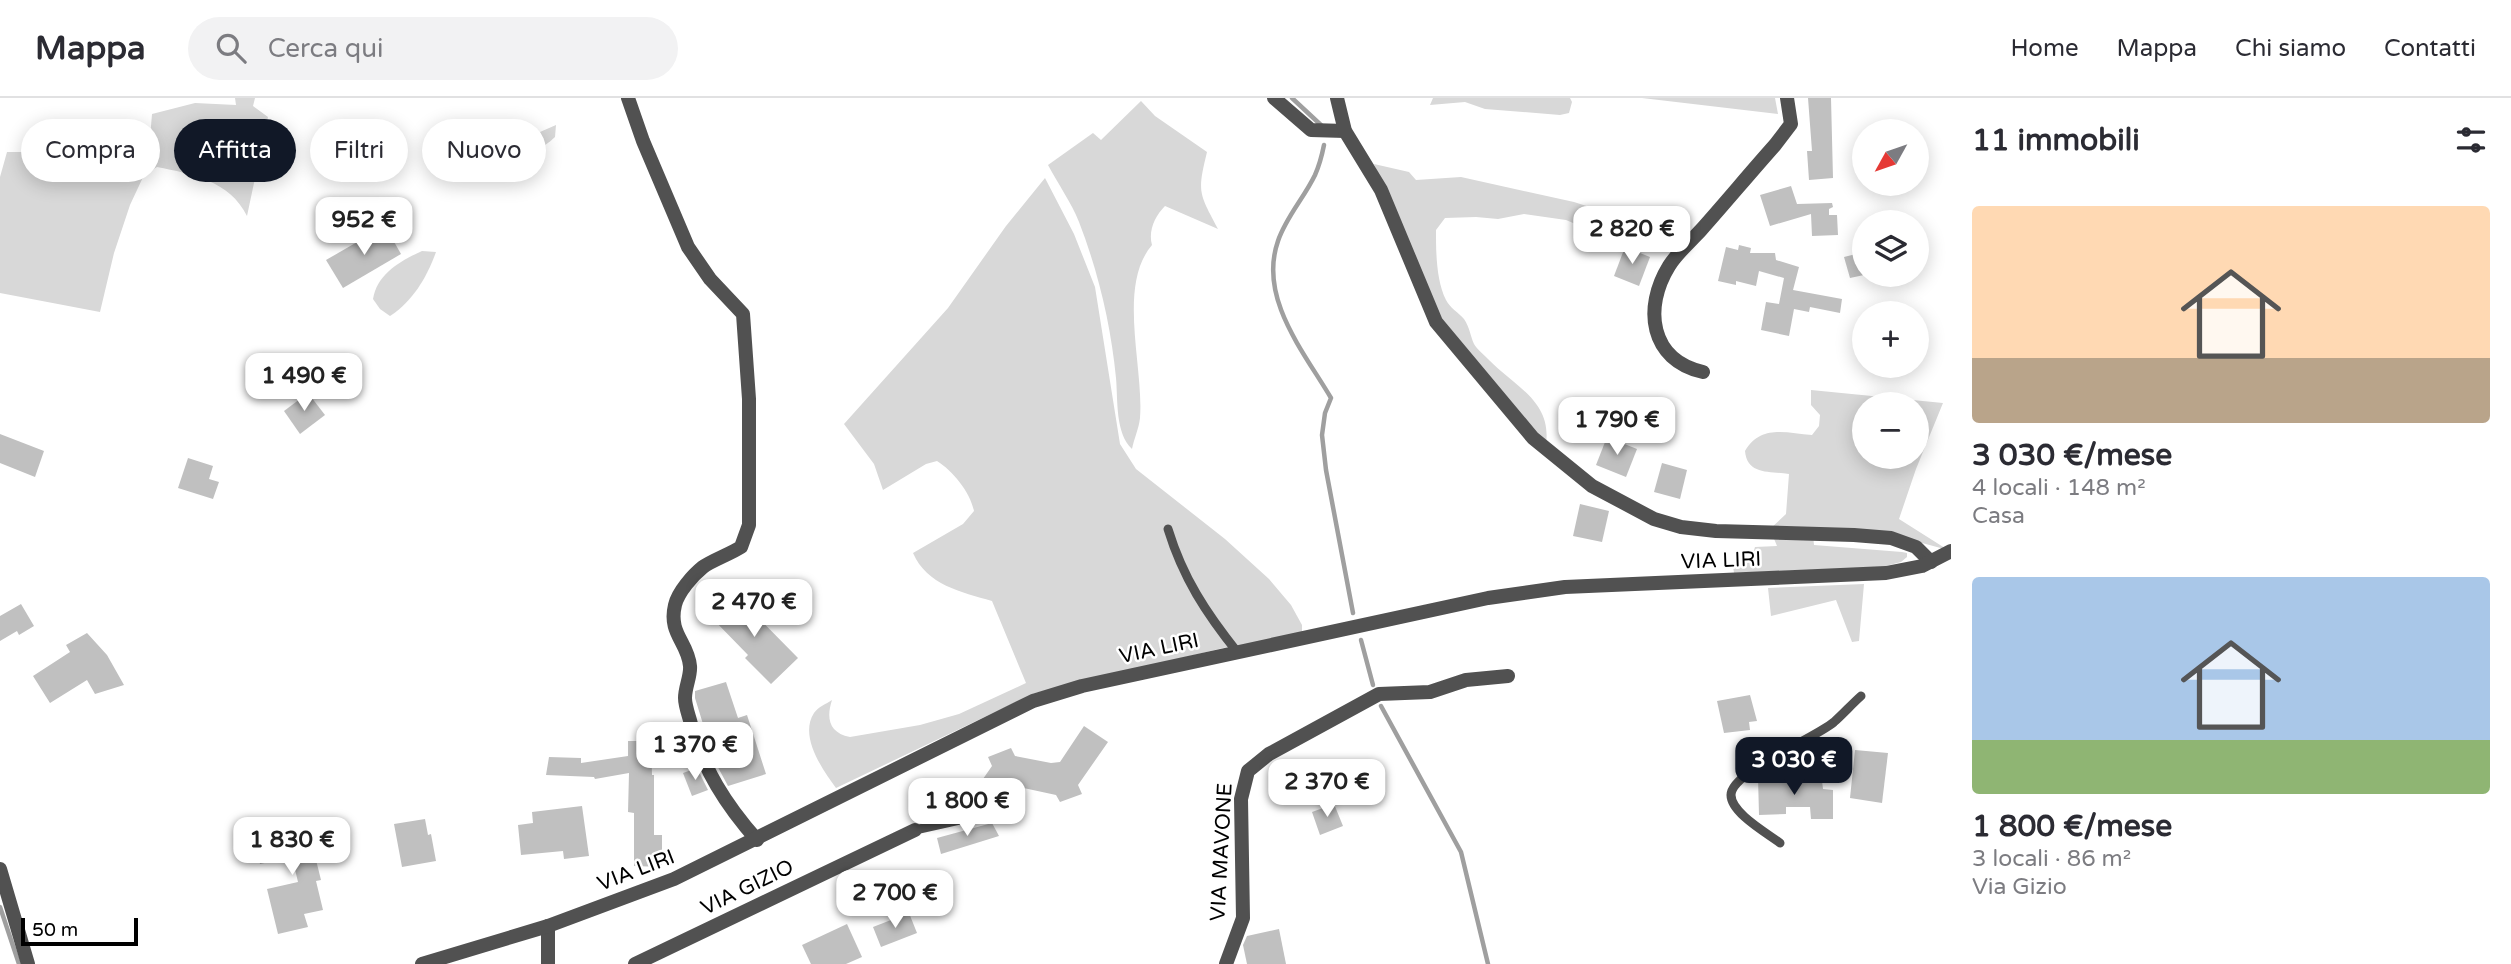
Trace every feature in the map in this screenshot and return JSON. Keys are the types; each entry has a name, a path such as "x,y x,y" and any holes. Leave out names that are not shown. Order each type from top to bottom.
{"street":[{"path":"628,98 643,141 688,247 710,279 744,314 749,399 749,525 741,548 705,565 681,592 675,605 674,621 677,637 686,648 690,668 685,699 696,741 712,780 733,813 757,840"},
{"path":"1274,98 1311,130 1345,131"},
{"path":"1337,98 1345,131 1381,190 1436,322 1533,438 1592,486 1654,519 1681,527 1716,531 1891,538 1916,547 1931,562"},
{"path":"1703,372 1693,370 1676,360 1663,347 1655,333 1653,317 1656,298 1669,266 1791,124 1787,98"},
{"name":"VIA LIRI","path":"422,964 548,926 674,879 1033,701 1082,686 1488,598 1565,587 1886,573 1931,562 1951,551"},
{"name":"VIA MAVONE","path":"1226,964 1243,918 1241,799 1248,771 1269,754 1380,694 1430,692 1466,680 1508,676"},
{"name":"VIA GIZIO","path":"635,964 915,830"},
{"path":"0,869 28,964"},
{"path":"548,926 548,964"}],"lane":[{"path":"1168,529 1175,554 1200,603 1238,653"},
{"path":"1780,843 1740,813 1731,799 1731,792 1737,781 1749,771 1804,742 1833,723 1861,696"},
{"path":"915,830 982,815"}],"shaded area":[{"path":"235,98 255,98 253,106 268,119 174,119 174,171 160,168 160,119 152,119 152,114 195,103 236,105"},
{"path":"1433,98 1570,98 1572,102 1569,113 1560,115 1485,109 1465,102 1430,105"},
{"path":"1642,98 1775,98 1778,114"},
{"path":"1141,101 1155,116 1207,152 1202,192 1218,229 1165,206 1153,224 1152,245 1142,262 1136,282 1134,328 1140,418 1132,449 1120,425 1111,338 1092,260 1076,215 1048,165 1093,133 1101,140"},
{"path":"556,125 555,137 546,144 546,129"},
{"path":"7,152 21,152 21,182 141,182 114,253 100,312 0,293 0,177"},
{"path":"1374,164 1409,172 1416,180 1461,177 1574,202 1614,215 1642,233 1649,245 1639,245 1599,234 1566,220 1524,214 1498,219 1445,218 1436,230 1438,275 1446,300 1468,325 1477,348 1537,405 1546,429 1546,444 1438,318"},
{"path":"1045,178 1074,234 1095,287 1120,444 1136,469 1225,539 1269,579 1291,605 1302,625 1302,635 1223,648 1035,693 836,788 814,752 809,732 814,713 832,700 829,713 831,724 837,732 850,737 920,725 959,714 1026,683 992,601 946,586 936,580 919,564 913,553 963,524 974,511 960,483 937,461 926,464 883,490 874,464 844,424 948,308 1006,226"},
{"path":"211,182 254,182 247,216 240,204"},
{"path":"422,251 436,252 418,288 390,316 380,309 373,299 375,290 391,269"},
{"path":"1811,390 1852,394 1852,469 1916,469 1899,519 1948,550 1911,540 1813,535 1814,545 1902,552 1907,553 1907,557 1901,562 1882,567 1734,573 1733,566 1752,557 1755,547 1777,546 1770,529 1786,514 1789,474 1755,468 1747,459 1745,451 1751,442 1766,434 1784,432 1812,435 1819,426 1820,415 1811,405"},
{"path":"1929,402 1943,403 1929,437"},
{"path":"1864,584 1859,641 1852,642 1836,600 1771,616 1768,588"}],"building":[{"path":"1808,98 1831,98 1833,178 1809,180 1807,151 1812,151"},
{"path":"1791,186 1797,204 1832,203 1829,215 1837,215 1838,235 1812,236 1811,214 1770,226 1760,195"},
{"path":"385,226 401,254 343,288 326,260"},
{"path":"1739,245 1751,248 1750,253 1775,253 1776,260 1799,267 1793,290 1842,299 1840,313 1810,307 1809,312 1794,309 1789,336 1761,330 1766,302 1779,304 1784,278 1759,271 1756,286 1736,281 1736,285 1718,281 1726,247 1738,250"},
{"path":"1625,247 1650,257 1639,286 1614,276"},
{"path":"1852,255 1852,278 1850,278 1844,257"},
{"path":"308,393 325,415 300,434 284,411"},
{"path":"0,434 44,451 35,477 0,463"},
{"path":"1607,437 1637,449 1626,477 1596,465"},
{"path":"188,458 213,466 209,479 219,482 213,499 178,488"},
{"path":"1662,463 1687,470 1680,499 1654,492"},
{"path":"1580,504 1609,511 1602,542 1573,536"},
{"path":"734,593 798,658 771,684 745,658 748,655 710,616"},
{"path":"21,604 34,626 19,635 17,631 0,641 0,616"},
{"path":"87,633 107,655 124,685 95,694 87,680 50,703 33,676 70,652 66,645"},
{"path":"726,682 738,718 747,715 766,774 728,786 713,758 720,756 709,722 703,724 695,698 695,691"},
{"path":"1750,695 1757,721 1749,722 1750,730 1724,733 1717,701"},
{"path":"1084,726 1108,742 1078,785 1082,794 1060,802 1056,795 1019,787 1010,791 993,815 969,799 992,766 988,757 1011,748 1015,756 1051,763 1060,762"},
{"path":"628,741 651,741 654,835 662,835 662,867 634,866 634,813 628,812 629,773 595,779 546,775 549,757 581,758 581,763 628,756"},
{"path":"1855,750 1888,753 1882,803 1850,798"},
{"path":"697,768 708,790 692,796 683,773"},
{"path":"1772,775 1773,780 1786,779 1786,783 1822,781 1823,789 1833,790 1833,819 1811,819 1810,807 1786,807 1786,814 1759,815 1758,777"},
{"path":"1334,804 1343,826 1320,835 1312,812"},
{"path":"582,806 589,856 564,859 563,851 521,855 518,825 533,823 532,812"},
{"path":"425,819 436,861 402,867 394,824"},
{"path":"992,823 999,836 941,854 937,838"},
{"path":"307,824 321,880 316,881 323,910 304,914 308,927 278,934 267,889 298,882 292,857 260,864 253,837"},
{"path":"909,913 917,933 881,947 873,927"},
{"path":"847,924 862,957 846,964 811,964 802,945"},
{"path":"1279,929 1286,964 1247,964 1243,945 1247,936"}],"waterway":[{"path":"1292,98 1322,126"},
{"path":"1324,145 1315,175 1278,241 1273,262 1274,283 1287,324 1331,398 1325,413 1322,435 1353,613"},
{"path":"1361,640 1373,685"},
{"path":"1381,706 1461,852 1488,964"},
{"path":"0,907 19,964"}]}
